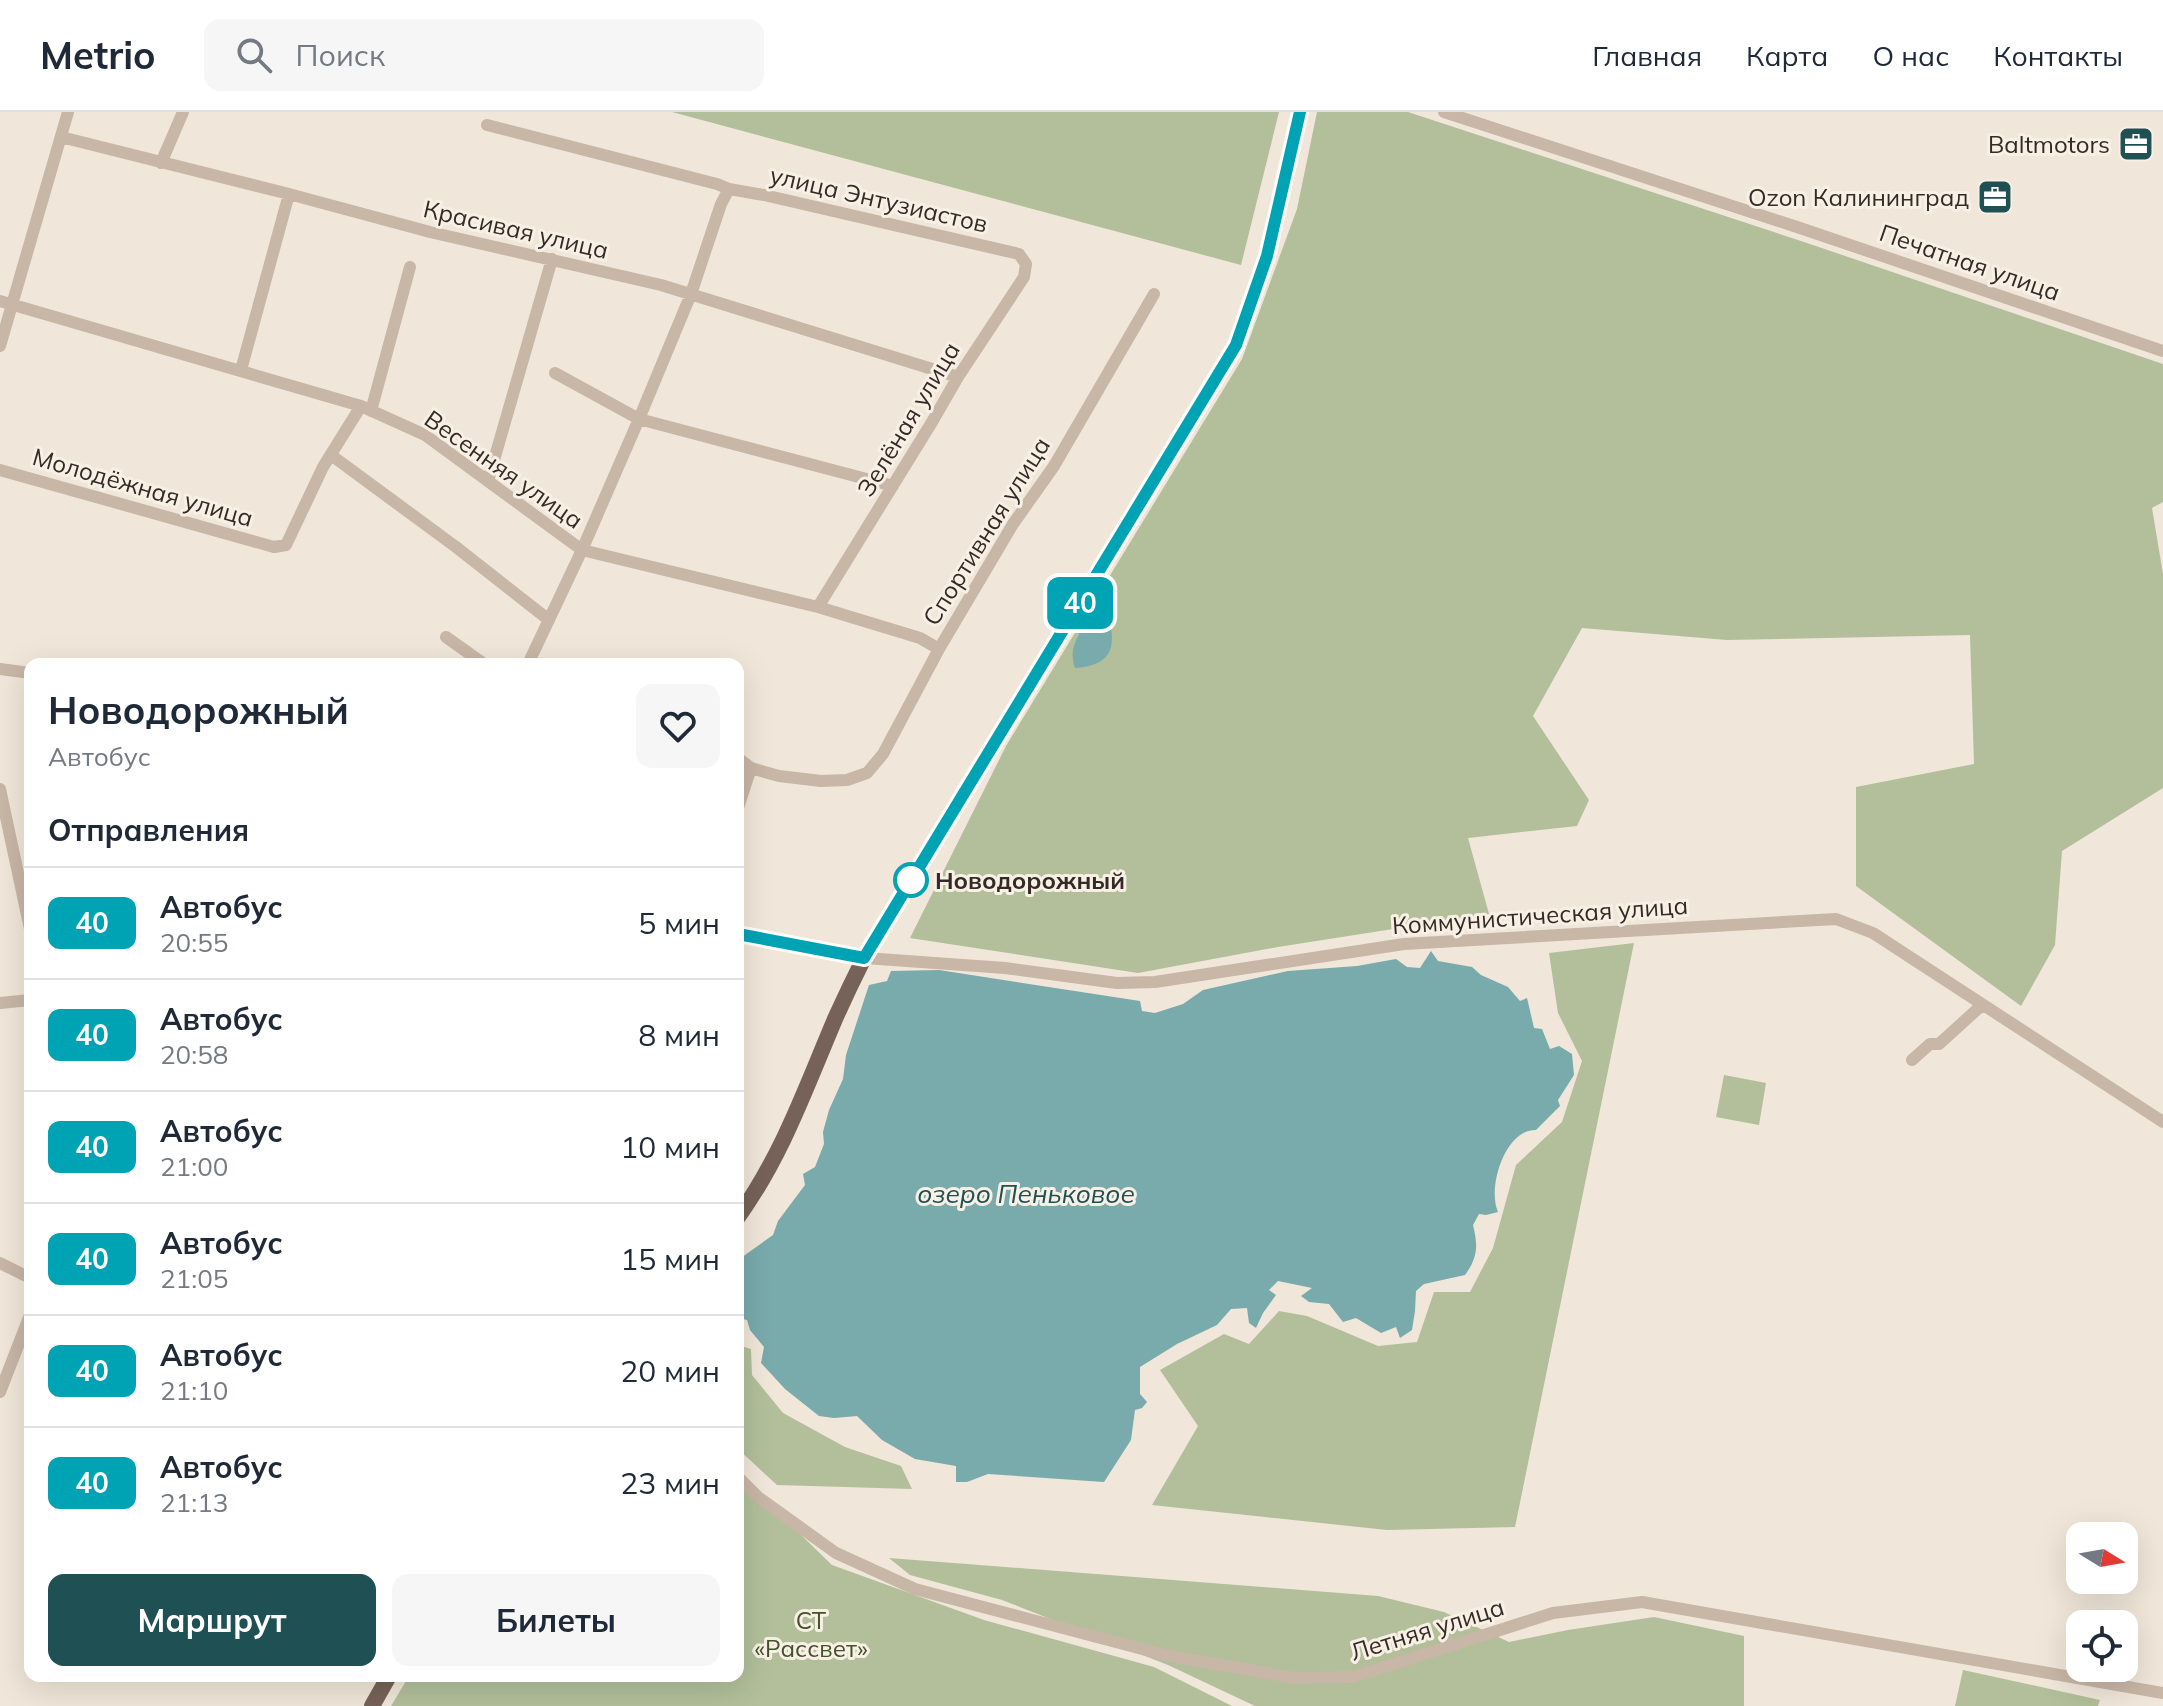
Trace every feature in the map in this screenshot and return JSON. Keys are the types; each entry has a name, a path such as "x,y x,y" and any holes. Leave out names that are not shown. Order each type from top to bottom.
{"main road":[{"path":"744,1207 773,1161 799,1107 864,958 1236,345 1267,256 1300,112"},
{"path":"372,1706 386,1682"}],"street":[{"path":"0,346 6,303 68,112"},
{"path":"161,163 183,112"},
{"name":"Печатная улица","path":"1444,112 1789,224 2163,351"},
{"name":"улица Энтузиастов","path":"487,125 723,187 1019,254"},
{"name":"Красивая улица","path":"61,137 430,232 691,294 958,377"},
{"path":"531,658 582,550 691,294 721,204 723,187"},
{"path":"241,370 289,194"},
{"name":"Зелёная улица","path":"818,607 958,377 1024,277 1026,264 1019,254"},
{"path":"488,481 552,259"},
{"path":"410,267 366,408 331,455 549,620"},
{"name":"Спортивная улица","path":"751,768 779,776 821,781 847,780 867,773 883,754 939,649 1013,524 1054,466 1154,294"},
{"name":"Весенняя улица","path":"6,303 366,408 425,435 582,550 818,607 920,638 939,649"},
{"path":"555,373 639,419 893,486"},
{"name":"Молодёжная улица","path":"0,470 274,547 286,545 331,455"},
{"path":"446,637 476,658"},
{"path":"0,669 24,672"},
{"path":"744,763 751,768 744,790"},
{"path":"0,789 24,901"},
{"name":"Коммунистическая улица","path":"744,936 864,958 1005,968 1117,983 1155,982 1404,944 1836,919 1873,933 2163,1122"},
{"path":"0,1003 24,1001"},
{"path":"1912,1060 1930,1044 1939,1044 1982,1005"},
{"path":"0,1263 24,1275"},
{"path":"0,1392 24,1330"},
{"name":"Летняя улица","path":"744,1483 758,1497 836,1553 915,1589 1165,1655 1295,1678 1353,1677 1553,1613 1642,1602 2163,1693"}],"green space":[{"path":"672,112 1279,112 1241,265"},
{"path":"1317,112 1408,112 2163,364 2163,502 2152,508 2163,574 2163,788 2062,851 2055,945 2021,1006 1856,886 1856,787 1974,764 1970,635 1727,640 1582,628 1533,716 1589,800 1577,826 1468,838 1489,914 1278,947 1138,973 910,938 1006,746 1242,359 1297,209"},
{"path":"1634,943 1515,1527 1387,1530 1152,1505 1198,1426 1160,1370 1224,1334 1249,1344 1279,1311 1307,1316 1378,1346 1417,1342 1434,1292 1470,1292 1493,1248 1516,1165 1562,1122 1582,1061 1558,1013 1549,953"},
{"path":"1724,1075 1766,1083 1759,1125 1716,1117"},
{"path":"744,1347 751,1349 752,1375 783,1413 845,1447 901,1466 912,1489 777,1485 744,1455"},
{"name":"СТ «Рассвет»","path":"744,1480 832,1565 984,1620 1154,1667 1232,1706 391,1706 405,1682 744,1682"},
{"path":"889,1558 1378,1596 1444,1612 1509,1642 1654,1617 1744,1636 1744,1706 1255,1706 1168,1665 1002,1600 910,1575"},
{"path":"1963,1670 2100,1700 2098,1706 1955,1706"}],"water":[{"path":"1095,621 1111,628 1109,653 1099,662 1075,668 1073,651 1078,629"},
{"name":"озеро Пеньковое","path":"1431,951 1438,961 1472,967 1481,975 1508,987 1520,1001 1527,998 1534,1028 1542,1029 1550,1049 1559,1046 1572,1054 1574,1075 1558,1100 1560,1106 1536,1130 1525,1132 1507,1149 1495,1189 1498,1212 1479,1214 1473,1225 1476,1251 1469,1269 1465,1275 1424,1284 1416,1291 1412,1330 1400,1338 1396,1327 1381,1333 1356,1318 1343,1322 1329,1304 1309,1302 1301,1296 1312,1288 1278,1281 1269,1290 1276,1295 1256,1328 1249,1323 1247,1308 1231,1309 1217,1325 1177,1344 1140,1367 1140,1394 1147,1402 1135,1410 1131,1440 1104,1482 988,1474 967,1482 956,1482 956,1466 915,1459 882,1440 857,1416 819,1416 785,1389 761,1363 764,1347 744,1319 744,1256 773,1235 778,1221 805,1185 803,1174 815,1167 824,1144 823,1132 829,1110 843,1079 846,1055 869,985 887,981 891,971 939,970 1140,1001 1142,1011 1155,1013 1183,1004 1203,990 1288,971 1357,966 1396,959 1407,967 1420,968"}],"bus line":[{"name":"40","path":"744,936 864,958 1236,345 1267,256 1300,112"}],"place":[{"name":"Baltmotors","path":"2136,144"},
{"name":"Ozon Калининград","path":"1995,197"},
{"name":"Новодорожный","path":"911,880"}]}
